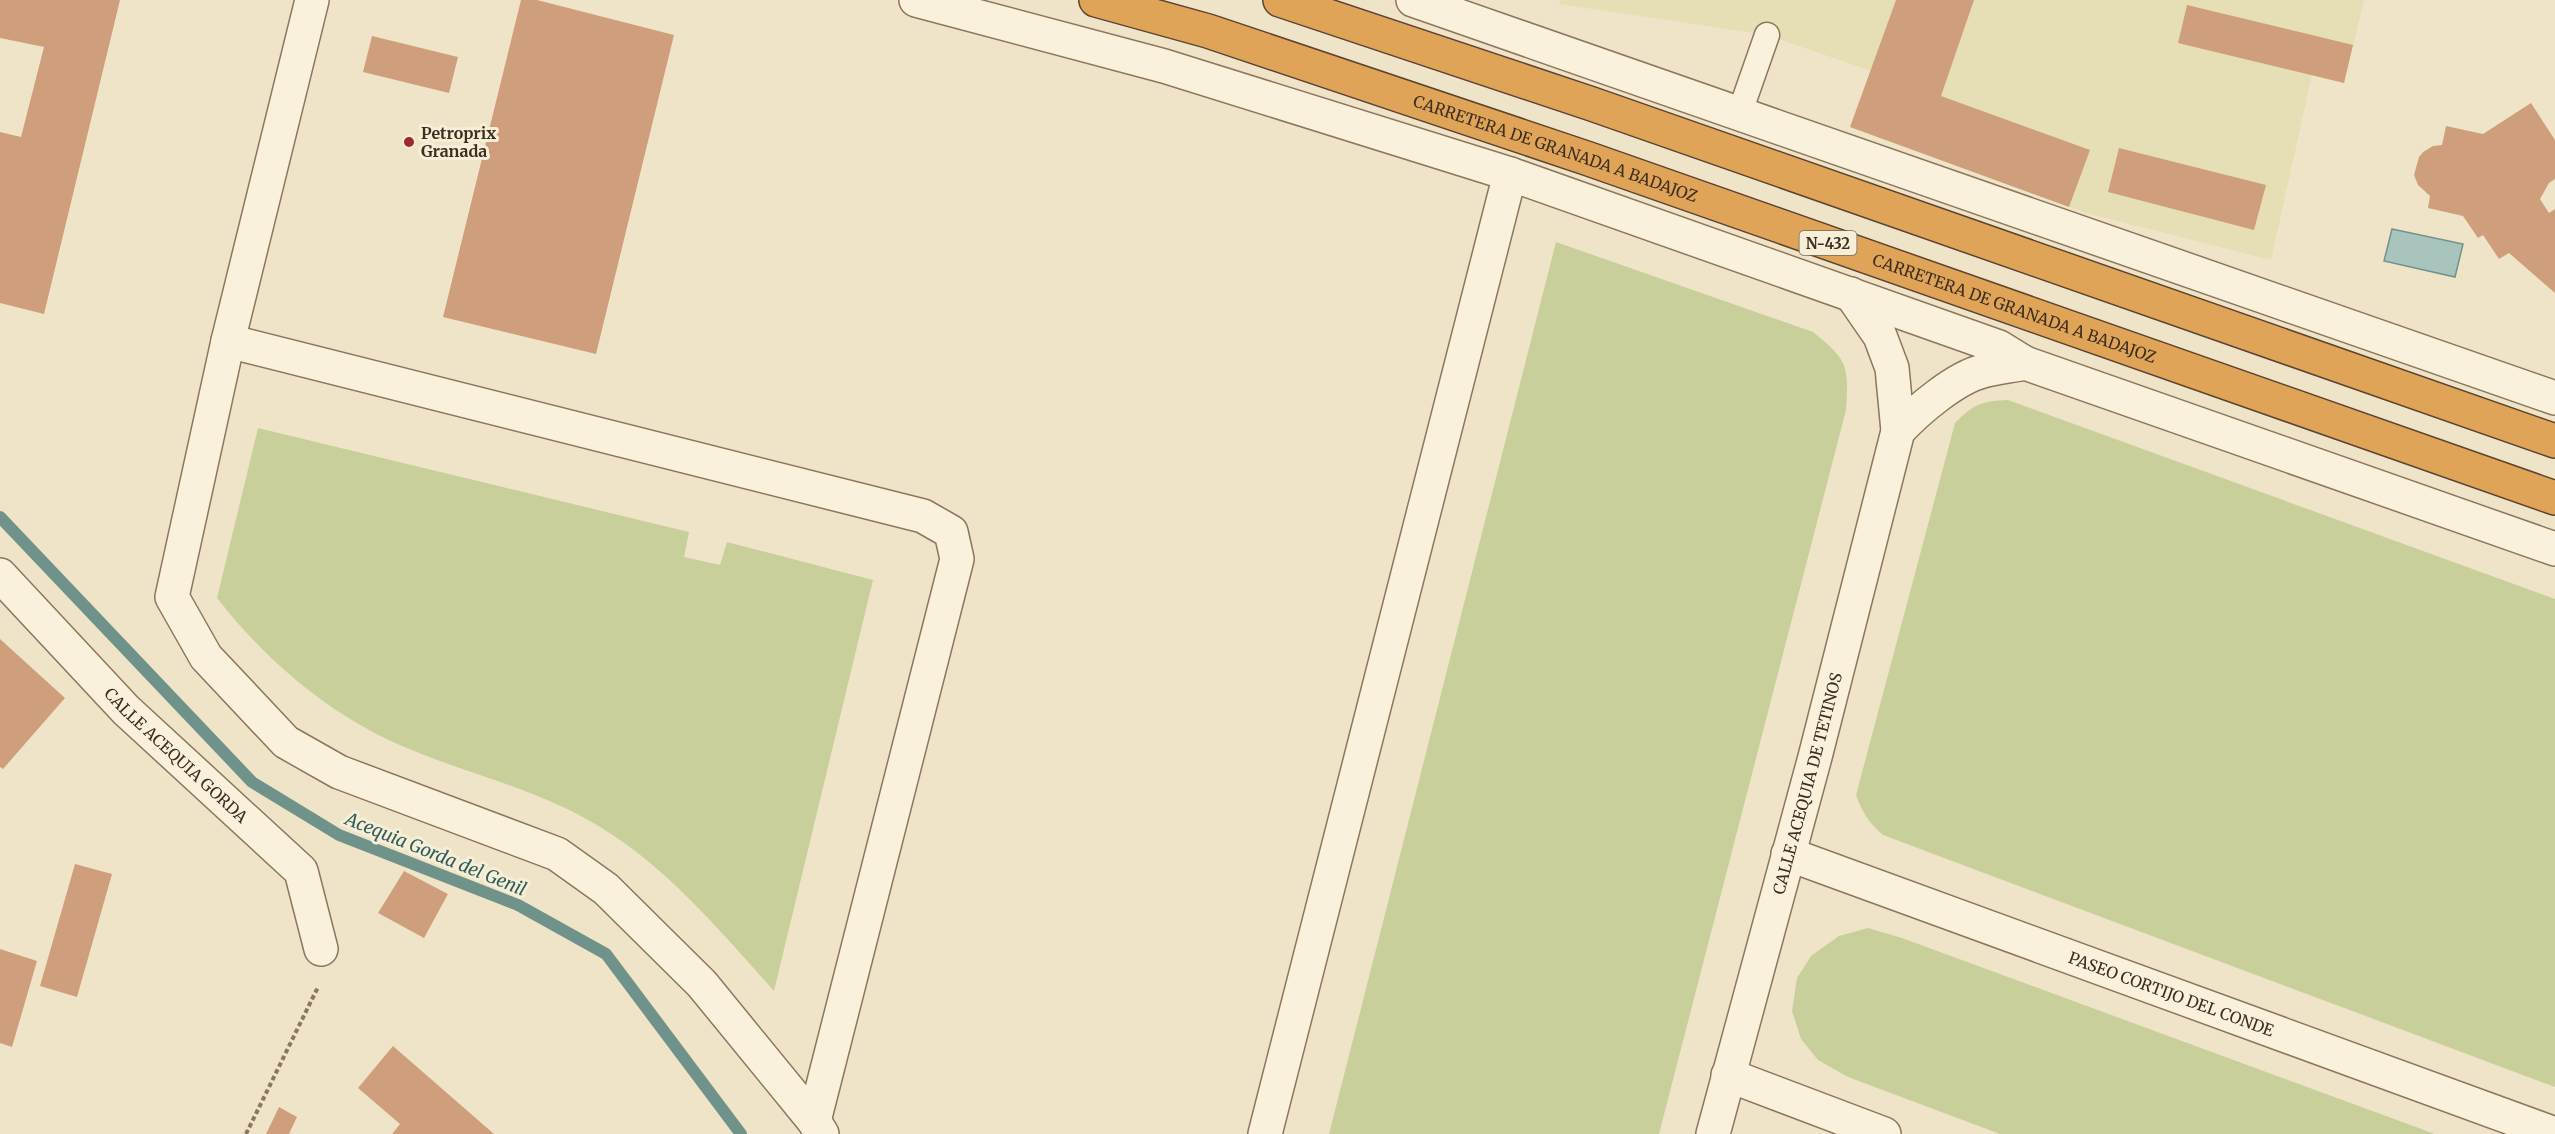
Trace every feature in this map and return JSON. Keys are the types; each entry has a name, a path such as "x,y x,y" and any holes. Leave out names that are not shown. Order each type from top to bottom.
{"highway":[{"name":"CARRETERA DE GRANADA A BADAJOZ","path":"1096,0 1208,31 1578,155 2555,498"},
{"path":"1280,0 1592,104 2555,441"}],"street":[{"path":"312,0 228,341 172,597 206,657 286,742 330,767 557,854 606,889 702,984 818,1127"},
{"path":"916,0 1164,66 1510,174 2000,347 2025,363 2555,549"},
{"path":"1413,0 1740,112 2555,398"},
{"path":"1265,1134 1510,174"},
{"name":"CALLE ACEQUIA DE TETINOS","path":"1713,1134 1898,431 1892,368 1880,336 1851,294"},
{"path":"228,341 923,516 951,532 957,559 818,1127"},
{"path":"1898,431 1920,409 1944,391 1980,371 2025,363"},
{"name":"CALLE ACEQUIA GORDA","path":"0,574 126,710 301,871 321,949"},
{"name":"PASEO CORTIJO DEL CONDE","path":"1788,854 2555,1134"},
{"path":"1728,1075 1884,1134"}],"lane":[{"path":"1740,112 1767,35"}],"path":[{"path":"246,1134 318,992 321,949"}],"shaded area":[{"path":"1560,0 2364,0 2344,83 2312,75 2271,260 2086,213 1850,127 1871,71 1767,35 1559,4"}],"green space":[{"path":"1556,242 1813,332 1840,357 1844,365 1847,383 1846,410 1659,1134 1329,1134"},
{"path":"2008,400 2555,599 2555,1087 1883,835 1870,822 1856,795 1955,423 1978,405 1991,401"},
{"path":"258,428 689,532 684,557 720,565 727,542 873,580 774,991 693,902 625,843 554,803 431,758 379,735 327,704 279,665 236,622 217,598"},
{"path":"1868,928 1902,938 2435,1134 2000,1134 1848,1077 1818,1060 1801,1039 1792,1011 1797,978 1811,956 1839,936"}],"water":[{"path":"2392,229 2463,244 2455,277 2384,261"}],"building":[{"path":"0,0 120,0 44,314 0,303 0,132 21,137 44,47 0,38"},
{"path":"521,0 537,0 674,35 596,354 443,317"},
{"path":"1896,0 1974,0 1941,96 2090,150 2069,207 1850,127"},
{"path":"2187,5 2353,45 2344,83 2178,43"},
{"path":"372,36 458,57 449,93 363,72"},
{"path":"2531,103 2555,140 2555,179 2549,183 2540,199 2549,213 2555,209 2555,293 2509,253 2499,259 2483,235 2478,238 2463,216 2428,208 2430,196 2418,185 2414,175 2419,157 2423,152 2433,146 2442,145 2446,126 2483,134"},
{"path":"2119,148 2266,185 2254,230 2108,192"},
{"path":"0,639 65,698 3,769 0,767"},
{"path":"75,864 112,874 77,997 40,986"},
{"path":"404,871 448,894 424,938 378,913"},
{"path":"0,949 37,961 12,1047 0,1043"},
{"path":"393,1046 494,1134 392,1134 400,1124 358,1088"},
{"path":"279,1107 297,1117 289,1134 266,1134"}],"waterway":[{"name":"Acequia Gorda del Genil","path":"0,517 252,782 339,835 518,905 606,954 741,1134"}],"place":[{"name":"Petroprix Granada","path":"409,142"}]}
